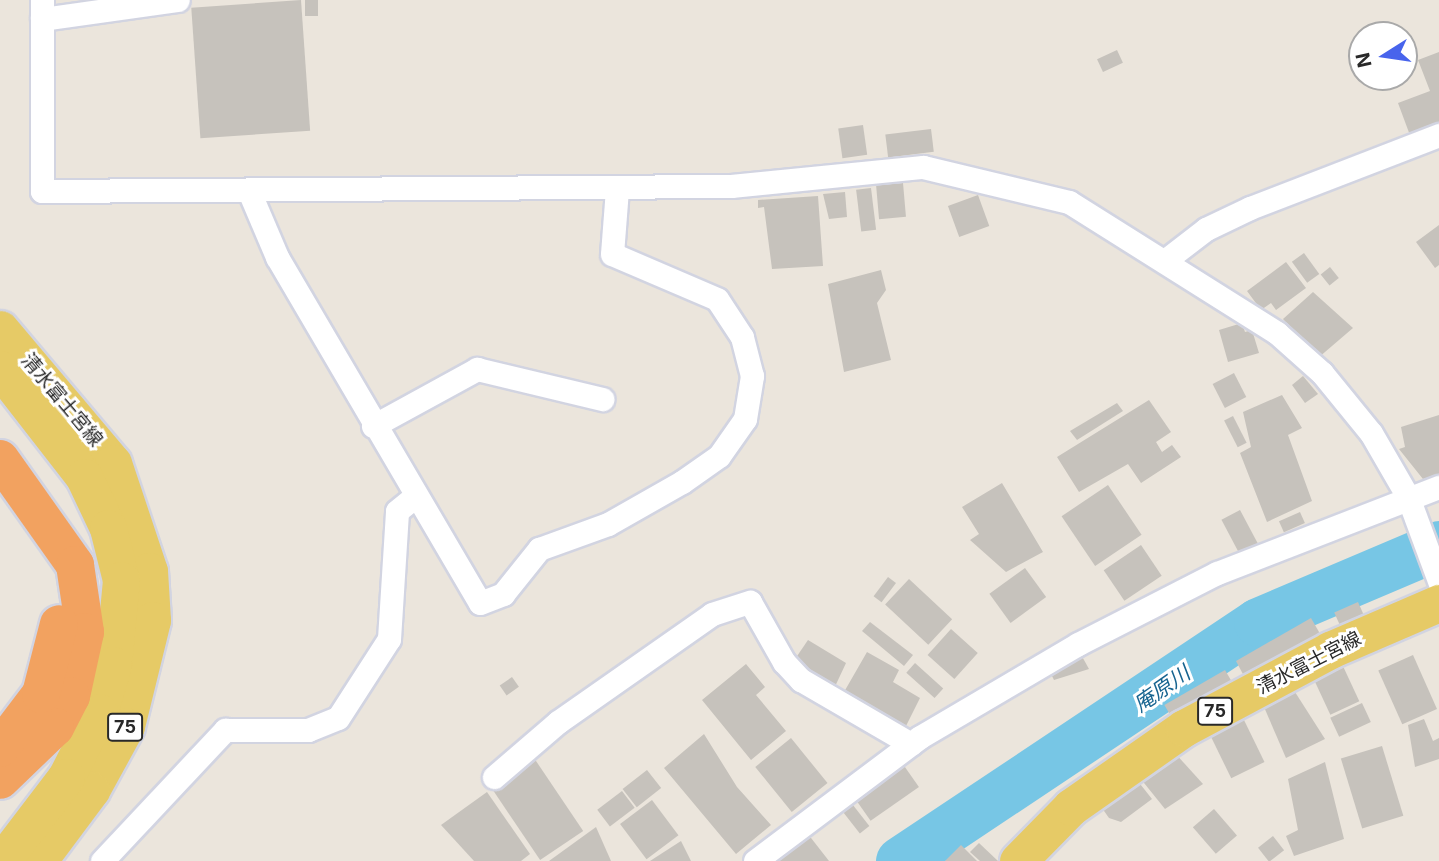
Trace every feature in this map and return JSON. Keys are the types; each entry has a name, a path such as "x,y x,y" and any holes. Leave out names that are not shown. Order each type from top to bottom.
{"highway":[{"path":"0,459 75,565 85,632 71,696 55,727 0,780"},
{"path":"0,496 40,547 54,579 59,621 41,694 0,748"}],"main road":[{"name":"清水富士宮線","path":"0,329 113,463 135,576 99,712 66,777 2,861"},
{"name":"清水富士宮線","path":"0,369 83,477 135,576 152,620 126,726 90,790 37,861"},
{"name":"清水富士宮線","path":"1018,861 1071,807 1184,728 1330,650 1439,603"}],"street":[{"path":"178,0 42,10 42,191 617,189 730,186 923,167 1069,202 1167,259 1278,333 1322,373 1371,433 1411,505 1439,581"},
{"path":"1167,259 1206,229 1250,208 1439,135"},
{"path":"249,191 277,257 413,498 480,603 492,602 539,550 608,524 682,482 719,456 745,419 752,376 742,337 717,299 612,254 609,233 617,189"},
{"path":"373,426 477,369 602,399"},
{"path":"755,861 911,744 1002,686 1217,573 1411,505 1439,487"},
{"path":"102,861 225,730 308,730 338,718 389,639 397,511 413,498"},
{"path":"494,776 558,722 712,614 750,602 784,662 801,680 911,744"}],"building":[{"path":"301,0 310,131 200,138 191,8"},
{"path":"305,0 318,0 318,16 305,16"},
{"path":"1117,50 1123,63 1103,72 1097,59"},
{"path":"1439,52 1439,128 1411,138 1398,103 1430,91 1418,60"},
{"path":"863,125 867,155 842,158 838,128"},
{"path":"931,129 934,152 888,157 885,135"},
{"path":"903,183 906,217 879,219 876,185"},
{"path":"871,188 876,230 861,232 856,190"},
{"path":"845,192 847,217 829,219 823,194"},
{"path":"978,195 989,226 959,237 948,206"},
{"path":"818,196 823,266 772,269 764,207 758,208 758,200"},
{"path":"1439,225 1439,265 1435,268 1416,242"},
{"path":"1304,253 1319,274 1307,283 1292,262"},
{"path":"1286,262 1306,288 1276,310 1271,303 1261,310 1247,291"},
{"path":"1330,267 1339,278 1329,285 1321,275"},
{"path":"881,270 886,290 877,303 891,360 844,372 828,284"},
{"path":"1313,292 1353,328 1318,358 1283,319"},
{"path":"1242,323 1245,332 1252,330 1259,353 1228,362 1219,330"},
{"path":"1234,373 1246,397 1225,408 1213,384"},
{"path":"1303,376 1318,394 1305,403 1292,385"},
{"path":"1282,395 1302,428 1288,435 1312,501 1267,522 1240,453 1251,447 1243,412"},
{"path":"1149,400 1171,432 1156,442 1162,452 1172,445 1181,457 1141,483 1128,464 1079,492 1057,457"},
{"path":"1117,403 1123,411 1077,440 1070,431"},
{"path":"1439,415 1439,475 1423,479 1399,449 1405,447 1401,427"},
{"path":"1233,416 1247,443 1238,447 1224,421"},
{"path":"1002,483 1043,552 1006,572 970,540 979,534 962,507"},
{"path":"1108,485 1142,535 1095,566 1062,516"},
{"path":"1240,510 1259,545 1240,555 1221,520"},
{"path":"1300,512 1305,523 1284,532 1279,521"},
{"path":"1141,545 1162,576 1124,601 1104,570"},
{"path":"1025,568 1046,597 1011,623 989,594"},
{"path":"888,577 896,583 882,602 874,596"},
{"path":"909,579 952,619 928,645 885,605"},
{"path":"1358,602 1366,620 1342,631 1334,613"},
{"path":"1311,618 1323,639 1245,678 1236,661"},
{"path":"870,622 913,655 904,666 862,631"},
{"path":"951,629 978,653 954,679 928,655"},
{"path":"808,640 846,663 831,695 791,665"},
{"path":"1079,651 1089,669 1054,680 1048,668"},
{"path":"867,652 899,670 893,682 920,698 902,734 844,692"},
{"path":"1413,655 1437,709 1402,724 1378,670"},
{"path":"915,663 943,688 935,698 906,673"},
{"path":"746,664 765,687 756,695 786,731 751,760 702,700"},
{"path":"1342,664 1359,701 1330,715 1313,678"},
{"path":"1225,670 1232,682 1171,717 1164,705"},
{"path":"512,677 519,687 507,695 500,686"},
{"path":"1295,692 1325,739 1286,758 1264,707"},
{"path":"1362,703 1371,722 1339,737 1330,718"},
{"path":"1243,718 1264,762 1231,778 1210,734"},
{"path":"1424,719 1433,741 1439,738 1439,759 1415,767 1408,725"},
{"path":"704,734 737,787 771,825 736,854 664,768"},
{"path":"791,738 828,783 792,812 755,767"},
{"path":"1382,746 1403,816 1362,828 1341,759"},
{"path":"1174,752 1203,784 1165,809 1136,773"},
{"path":"534,758 583,831 540,860 491,787"},
{"path":"900,760 919,787 871,821 852,794"},
{"path":"1325,762 1344,839 1294,856 1286,836 1298,830 1288,779"},
{"path":"647,770 661,788 637,807 623,789"},
{"path":"1133,775 1152,799 1121,822 1109,818 1097,801"},
{"path":"622,791 635,808 610,826 597,810"},
{"path":"487,792 530,854 521,861 474,861 441,825"},
{"path":"652,800 678,835 647,859 620,824"},
{"path":"849,800 869,826 860,833 840,807"},
{"path":"1214,809 1237,835 1216,854 1193,827"},
{"path":"596,827 611,861 549,861"},
{"path":"804,829 829,861 760,861"},
{"path":"1273,836 1284,850 1268,861 1258,848"},
{"path":"681,841 691,861 650,861"},
{"path":"979,843 998,861 980,861 970,852"},
{"path":"961,845 977,861 945,861"}],"waterway":[{"name":"庵原川","path":"900,861 1258,622 1439,545"}]}
